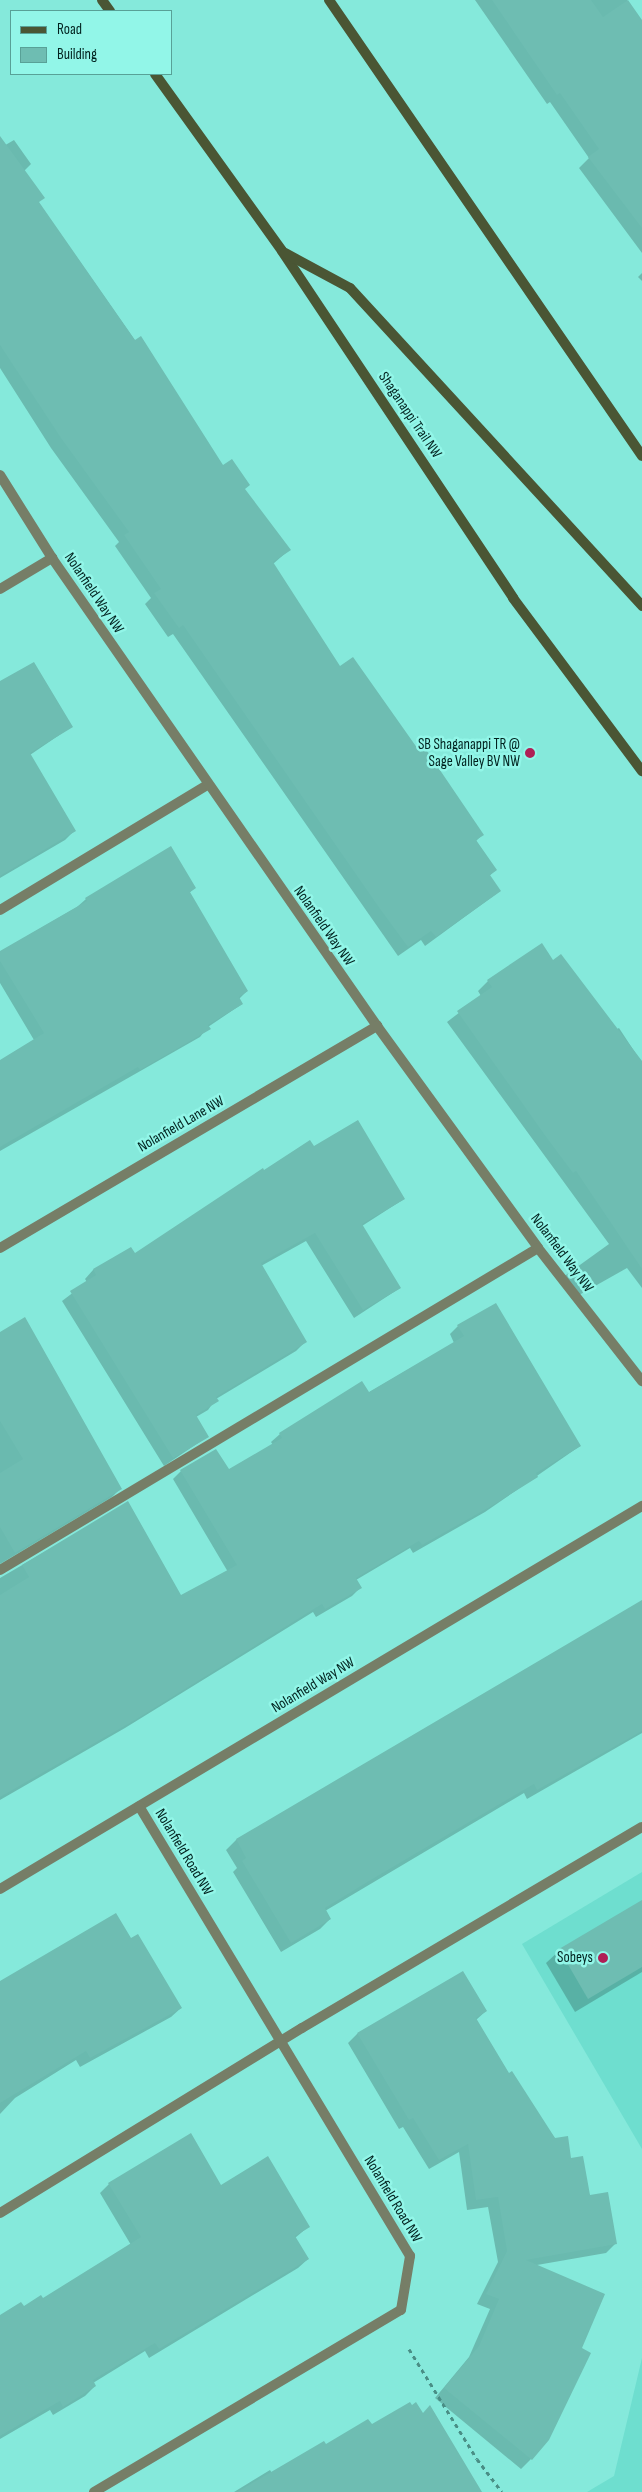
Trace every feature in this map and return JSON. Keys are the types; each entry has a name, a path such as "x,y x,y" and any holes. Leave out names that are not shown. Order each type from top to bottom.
{"main road":[{"path":"329,0 642,456"},
{"name":"Shaganappi Trail NW","path":"156,75 282,251 512,598 642,771"},
{"path":"282,251 350,288 642,606"}],"street":[{"name":"Nolanfield Way NW","path":"0,475 52,558 207,785 377,1026 538,1248 642,1381"},
{"path":"0,589 52,558"},
{"path":"0,910 207,785"},
{"name":"Nolanfield Lane NW","path":"0,1248 377,1026"},
{"path":"0,1570 538,1248"},
{"name":"Nolanfield Way NW","path":"0,1889 642,1506"},
{"name":"Nolanfield Road NW","path":"94,2492 401,2310 410,2256 139,1806"},
{"path":"0,2213 280,2042 642,1826"}],"path":[{"path":"409,2349 477,2459 502,2492"}],"shaded area":[{"path":"642,1872 642,2149 522,1944"},
{"path":"642,2358 642,2492 587,2492 614,2476"}],"building":[{"path":"492,0 591,0 603,17 628,0 642,20 642,228 588,157 599,149 560,93 557,95"},
{"path":"0,136 45,198 39,202 135,340 141,336 223,465 232,459 250,485 245,489 291,550 273,562 340,666 353,657 420,752 425,748 484,835 476,840 497,870 490,875 501,891 436,937 431,931 408,947 183,625 179,628 154,593 161,589 124,535 129,532 61,438 0,345"},
{"path":"34,662 73,727 30,753 76,831 0,876 0,681"},
{"path":"171,846 196,888 190,892 248,991 239,997 243,1004 208,1025 211,1029 140,1070 138,1067 0,1147 0,1060 44,1033 0,961 0,951 87,901 85,898"},
{"path":"542,943 553,960 561,954 642,1061 642,1269 576,1171 573,1173 457,1011 492,987 487,980"},
{"path":"358,1120 405,1199 362,1224 401,1288 363,1310 315,1233 261,1263 307,1342 216,1397 219,1401 196,1415 209,1437 173,1458 70,1291 96,1275 93,1269 131,1247 135,1253 263,1168 264,1170 310,1140 314,1146"},
{"path":"496,1303 581,1446 536,1473 538,1477 495,1504 422,1545 419,1541 356,1578 362,1588 325,1609 322,1604 135,1720 0,1797 0,1595 29,1577 22,1565 128,1501 181,1595 237,1565 180,1470 216,1449 229,1469 282,1438 279,1433 362,1381 369,1392 464,1336 457,1325"},
{"path":"25,1317 122,1489 15,1553 0,1527 0,1473 23,1459 0,1421 0,1332"},
{"path":"642,1600 642,1731 537,1790 534,1784 369,1881 325,1908 331,1919 291,1943 242,1861 246,1858 236,1839"},
{"name":"Sobeys","path":"642,1900 642,1967 588,1999 559,1949"},
{"path":"116,1913 131,1938 138,1934 182,2008 90,2058 86,2051 0,2103 0,1981"},
{"path":"463,1971 487,2011 476,2018 509,2073 512,2071 555,2138 568,2136 571,2158 583,2156 590,2195 608,2192 617,2244 526,2260 605,2294 582,2348 591,2353 549,2440 532,2460 444,2388 479,2346 499,2299 486,2294 507,2251 498,2197 476,2200 468,2144 439,2160 413,2118 409,2120 357,2033"},
{"path":"191,2133 221,2185 268,2156 310,2227 295,2236 309,2259 159,2349 155,2343 93,2380 96,2386 63,2407 60,2401 0,2436 0,2315 21,2302 24,2306 41,2295 43,2298 141,2237 108,2183"},
{"path":"410,2402 412,2405 416,2402 423,2413 430,2405 482,2492 237,2492 324,2441 326,2444 368,2419 372,2424"}],"place":[{"name":"SB Shaganappi TR @ Sage Valley BV NW","path":"530,753"},
{"name":"Sobeys","path":"603,1958"}]}
